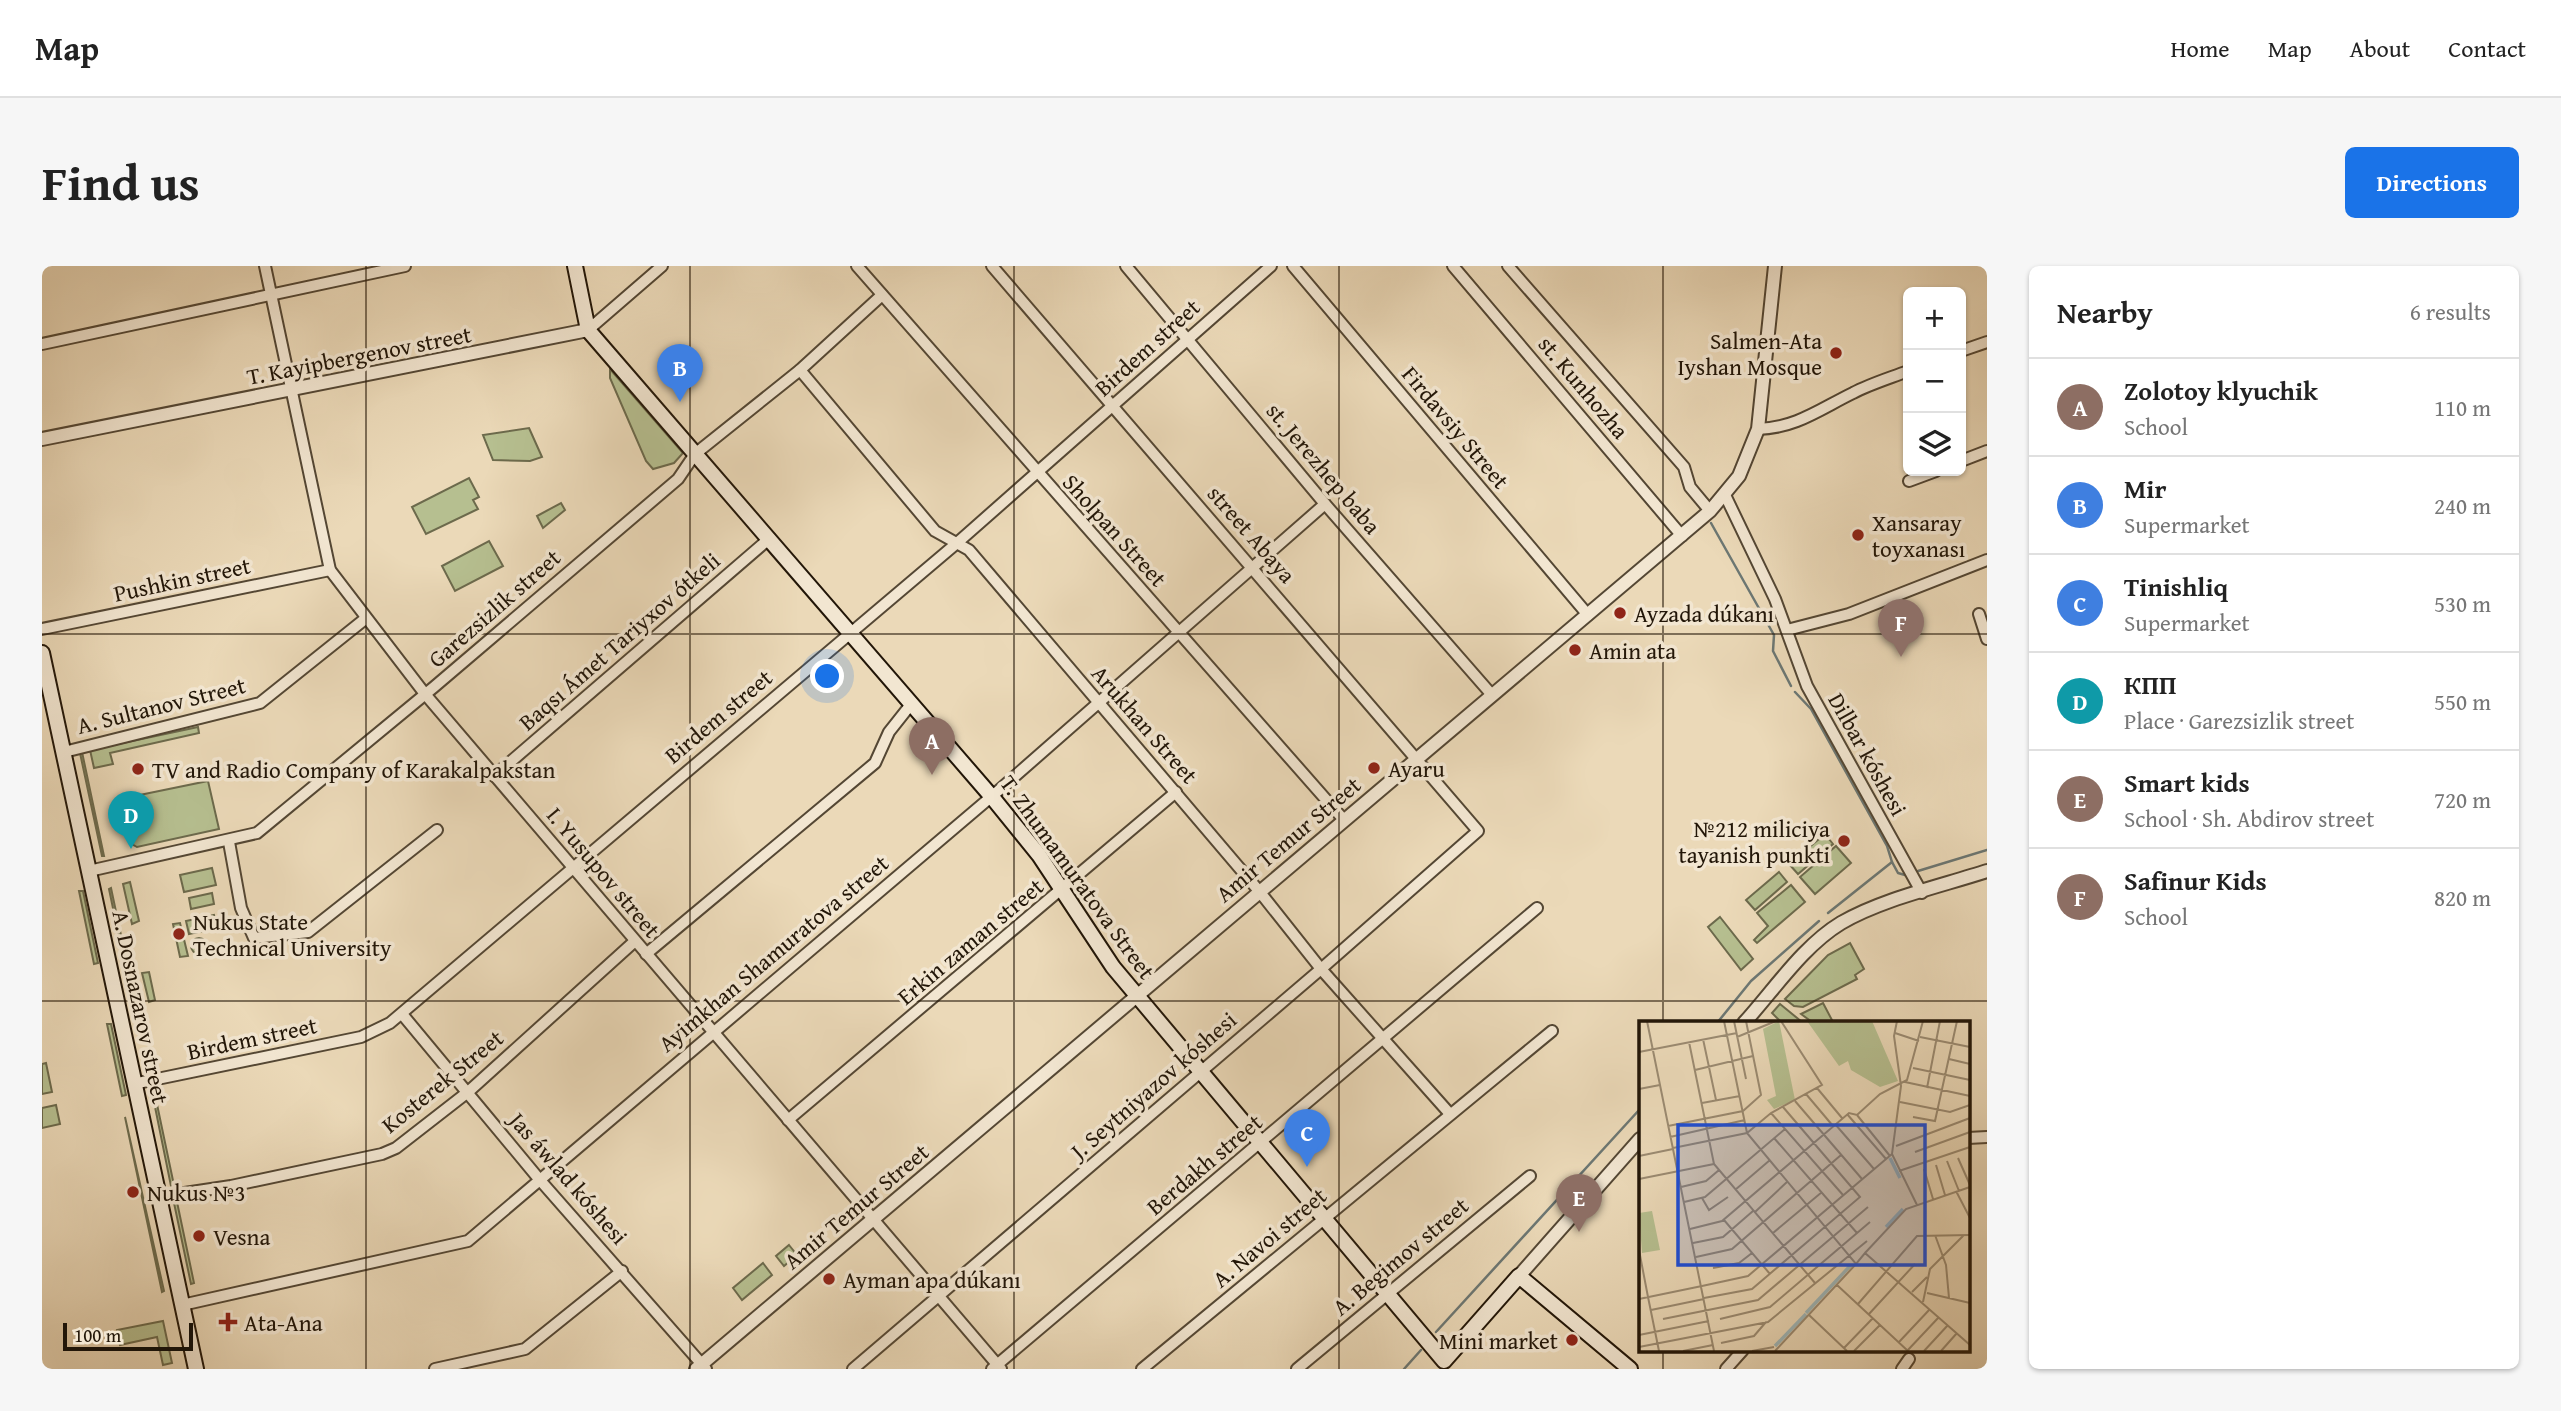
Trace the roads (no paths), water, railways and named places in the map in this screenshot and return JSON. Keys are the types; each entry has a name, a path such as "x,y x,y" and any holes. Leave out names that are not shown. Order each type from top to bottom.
{"main road":[{"path":"575,266 588,330"},
{"name":"T. Zhumamuratova Street","path":"588,330 992,797 1039,855 1113,967 1388,1293 1440,1365"},
{"name":"A. Dosnazarov street","path":"42,653 196,1369"},
{"path":"1440,1365 1519,1276 1630,1369"}],"street":[{"name":"I. Yusupov street","path":"265,266 330,570 425,694 874,1219 997,1368"},
{"path":"42,344 405,266"},
{"name":"T. Kayipbergenov street","path":"42,439 588,330 662,266"},
{"name":"Sholpan Street","path":"857,266 1344,820"},
{"name":"street Abaya","path":"992,266 1254,567 1478,831"},
{"name":"st. Jerezhep baba","path":"1126,266 1325,505 1492,695"},
{"name":"Birdem street","path":"133,1084 360,1037 376,1031 402,1014 572,866 957,543 1188,338 1257,270 1271,266"},
{"name":"Firdavsiy Street","path":"1293,266 1588,615"},
{"name":"st. Kunhozha","path":"1453,266 1682,536"},
{"path":"1508,266 1684,467 1690,487 1710,511"},
{"name":"Amir Temur Street","path":"701,1367 1710,511 1739,476 1758,429 1775,266"},
{"name":"Garezsizlik street","path":"89,871 229,842 257,833 678,479 695,454 800,370 882,295"},
{"path":"1966,350 1987,342"},
{"name":"Arukhan Street","path":"800,370 935,531 969,550 1176,792 1321,969 1450,1115"},
{"path":"1758,429 1784,427 1807,419 1854,392 1903,373"},
{"path":"1966,459 1987,451"},
{"path":"1909,481 1922,476"},
{"name":"Dilbar kóshesi","path":"1725,495 1787,631 1806,685 1830,733 1922,893"},
{"name":"Ayimkhan Shamuratova street","path":"182,1305 468,1241 712,1031 992,797 1325,505"},
{"name":"Baqsı Ámet Tariyxov ótkeli","path":"495,776 770,538"},
{"path":"1787,631 1849,614 1987,561"},
{"name":"Pushkin street","path":"42,629 330,570"},
{"path":"1979,614 1987,639"},
{"name":"A. Sultanov Street","path":"64,752 260,704 365,619"},
{"path":"646,954 874,763 889,732 912,703"},
{"name":"Erkin zaman street","path":"788,1120 1176,792"},
{"path":"229,842 241,908 254,938 308,933 437,830"},
{"name":"J. Seytniyazov kóshesi","path":"853,1369 1321,969 1478,831"},
{"path":"1746,1021 1817,943 1839,924 1861,913 1987,871"},
{"name":"Berdakh street","path":"997,1368 1537,908"},
{"name":"Kosterek Street","path":"158,1197 231,1186 382,1154 396,1148 468,1092 635,941"},
{"name":"Jas áwlad kóshesi","path":"402,1014 539,1179 622,1271 701,1367"},
{"name":"A. Navoi street","path":"1142,1369 1552,1031"},
{"path":"1969,1138 1987,1137"},
{"path":"1519,1276 1639,1140"},
{"name":"A. Begimov street","path":"1297,1369 1530,1177"},
{"path":"435,1369 525,1349 622,1271"},
{"path":"1726,1369 1740,1352"},
{"path":"1902,1369 1909,1359"}],"waterway":[{"path":"1711,523 1774,635 1773,651 1791,686"},
{"path":"1795,692 1811,709 1887,846 1892,862"},
{"path":"1918,871 1987,850"},
{"path":"1828,913 1892,862 1898,873 1905,875"},
{"path":"1719,1021 1751,981 1819,921"},
{"path":"1436,1332 1639,1110"},
{"path":"1404,1369 1421,1350"}],"place":[{"name":"Salmen-Ata Iyshan Mosque","path":"1836,353"},
{"name":"Mir","path":"680,402"},
{"name":"Xansaray toyxanası","path":"1858,535"},
{"name":"Ayzada dúkanı","path":"1620,613"},
{"name":"Amin ata","path":"1575,650"},
{"name":"Safinur Kids","path":"1901,657"},
{"name":"Ayaru","path":"1374,768"},
{"name":"TV and Radio Company of Karakalpakstan","path":"138,769"},
{"name":"Zolotoy klyuchik","path":"932,775"},
{"name":"№212 miliciya tayanish punkti","path":"1844,841"},
{"name":"КПП","path":"131,849"},
{"name":"Nukus State Technical University","path":"179,934"},
{"name":"Tinishliq","path":"1307,1167"},
{"name":"Nukus №3","path":"133,1192"},
{"name":"Smart kids","path":"1579,1232"},
{"name":"Vesna","path":"199,1236"},
{"name":"Ayman apa dúkanı","path":"829,1279"},
{"name":"Ata-Ana","path":"228,1322"},
{"name":"Mini market","path":"1572,1340"}]}
